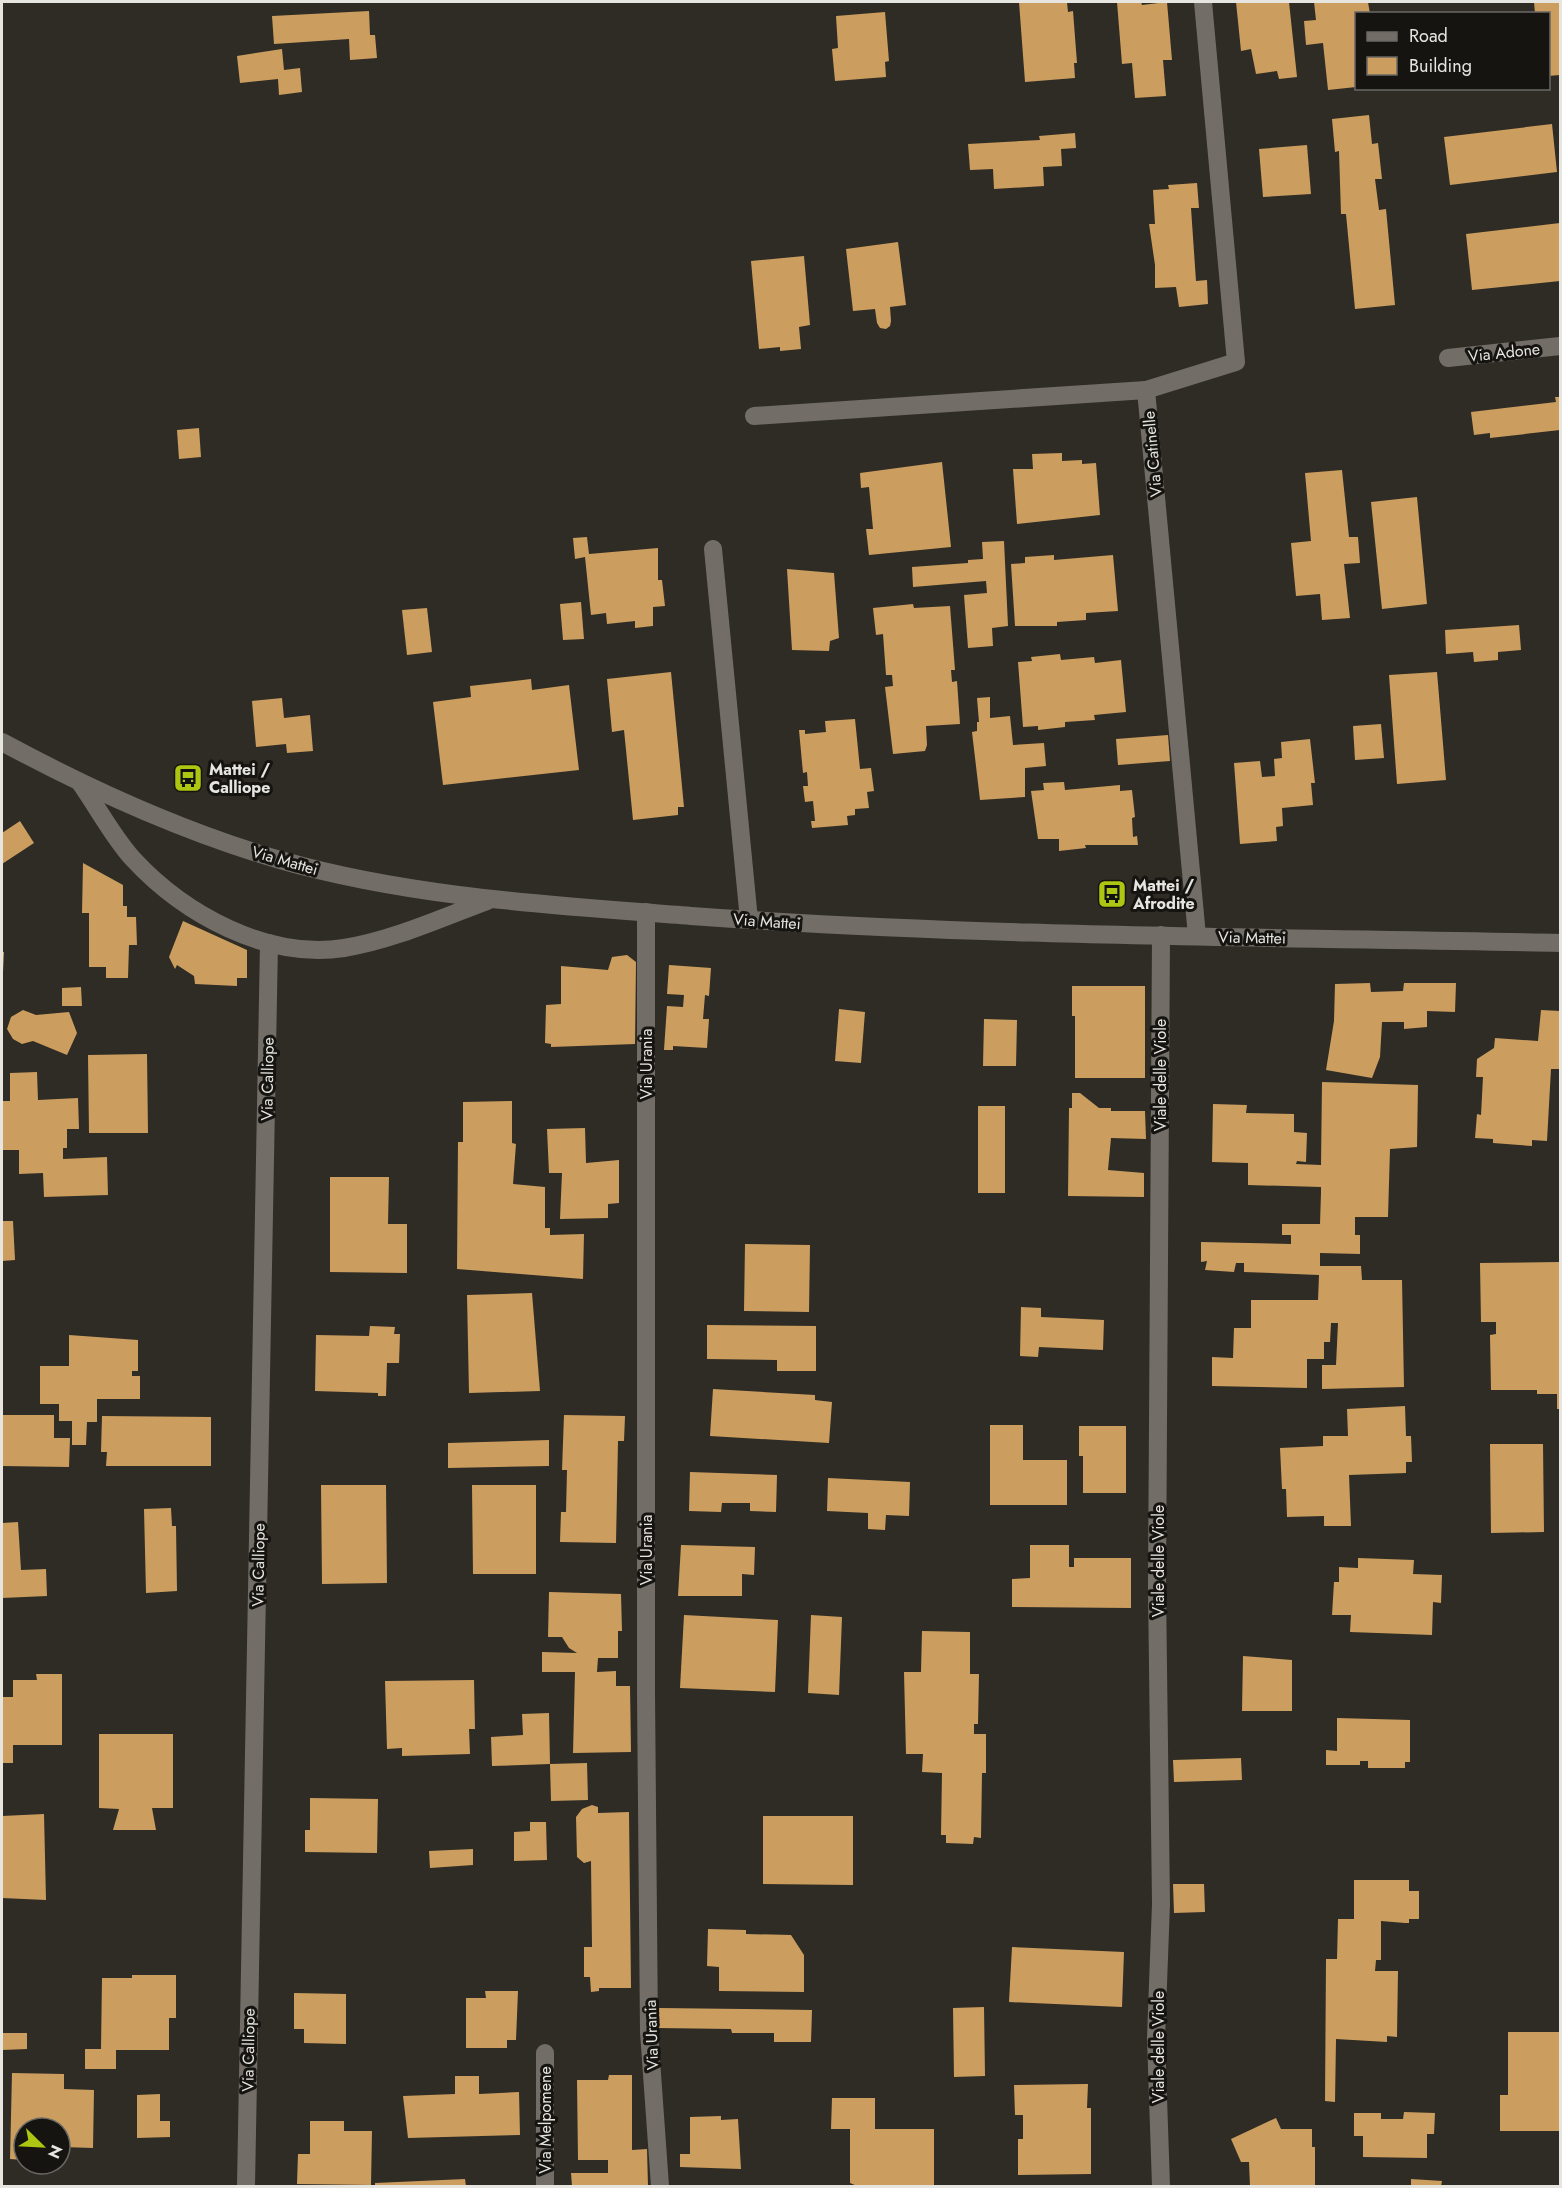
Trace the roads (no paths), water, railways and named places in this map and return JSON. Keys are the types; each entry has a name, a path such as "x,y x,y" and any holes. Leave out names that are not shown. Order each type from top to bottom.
{"street":[{"name":"Via Catinelle","path":"1197,936 1146,390 1236,362 1203,2"},
{"name":"Via Adone","path":"1448,358 1560,346"},
{"path":"754,417 1146,390"},
{"path":"713,549 750,920"},
{"name":"Via Mattei","path":"2,742 80,782 189,830 281,860 388,885 491,900 874,927 1560,943"},
{"path":"80,782 132,858 165,888 194,909 240,934 303,948 343,948 389,936 491,900"},
{"name":"Via Urania","path":"646,912 646,1693 649,2020 660,2187"},
{"name":"Viale delle Viole","path":"1161,935 1157,1587 1161,1904 1156,2038 1161,2187"},
{"name":"Via Calliope","path":"246,2187 269,942"},
{"name":"Via Melpomene","path":"545,2053 545,2187"}],"place":[{"name":"Mattei / Calliope","path":"188,778"},
{"name":"Mattei / Afrodite","path":"1112,894"}]}
